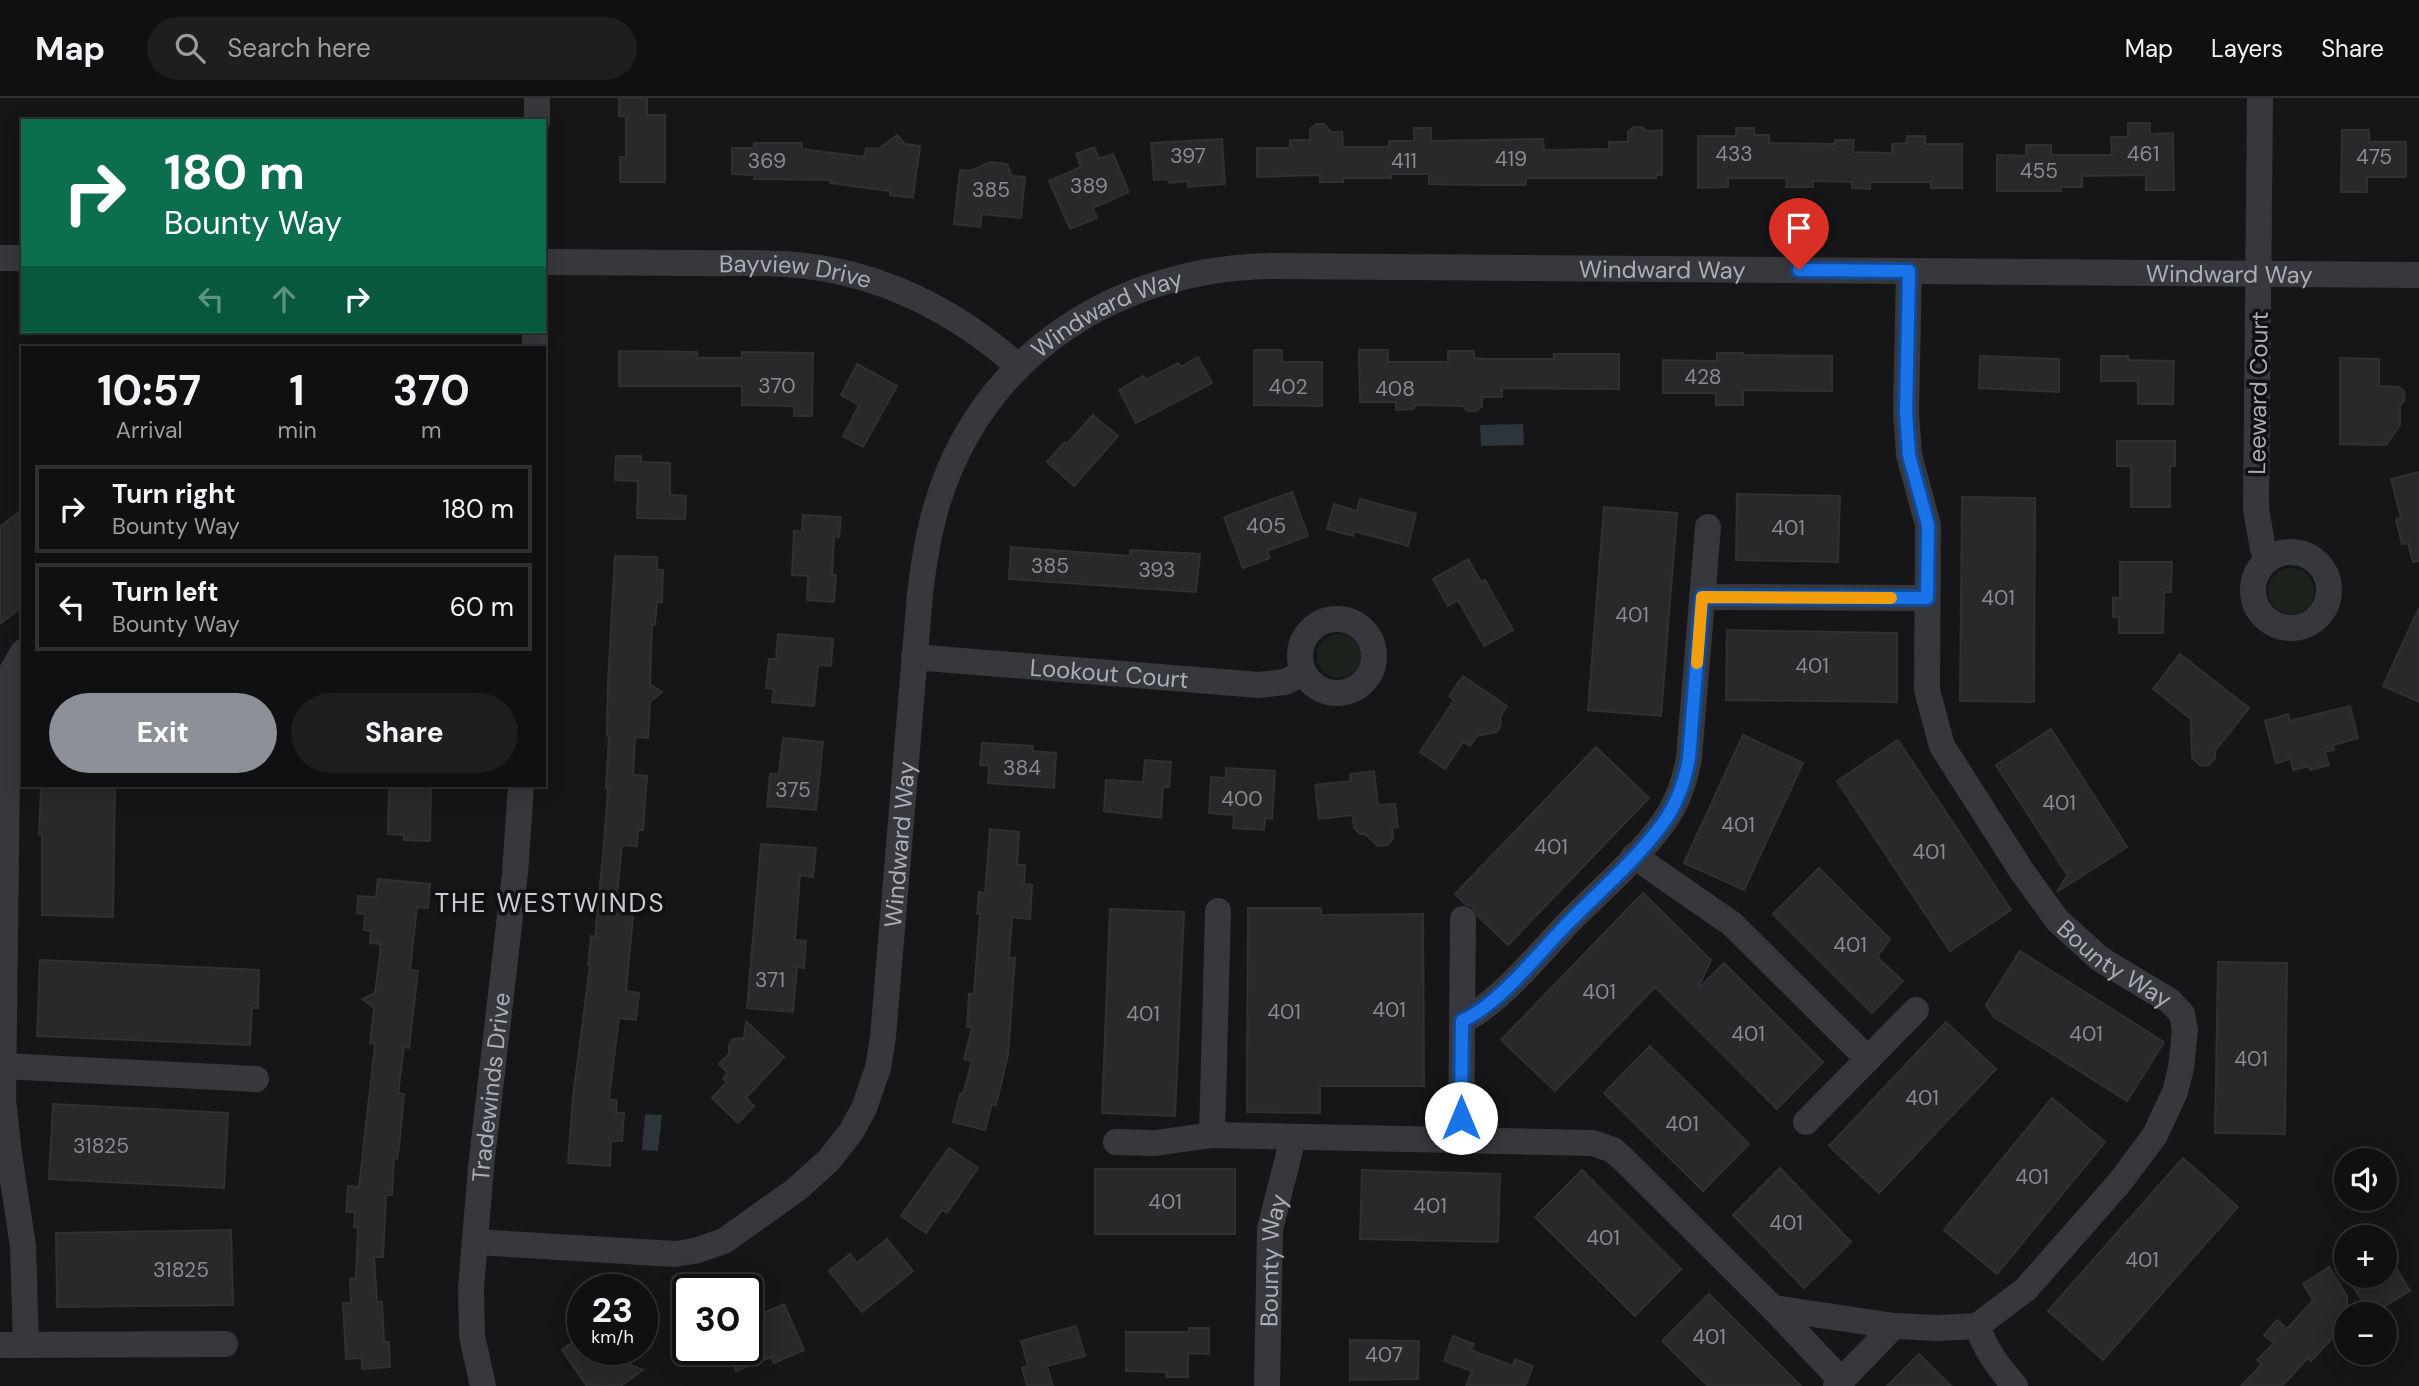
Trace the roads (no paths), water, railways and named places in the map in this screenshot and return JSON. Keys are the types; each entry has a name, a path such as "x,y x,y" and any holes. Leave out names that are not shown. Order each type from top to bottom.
{"street":[{"path":"537,98 537,119"},
{"name":"Leeward Court","path":"2260,98 2256,509 2263,548 2269,559"},
{"path":"0,258 21,258"},
{"name":"Bayview Drive","path":"546,262 790,264 853,275 884,284 932,305 970,327 1019,367"},
{"name":"Windward Way","path":"475,1242 675,1254 695,1251 724,1241 740,1231 818,1171 839,1148 858,1120 872,1088 883,1037 925,550 940,492 951,465 981,412 1019,367 1068,326 1120,297 1176,277 1234,267 2419,275"},
{"name":"Bounty Way","path":"1909,271 1906,412 1908,444 1914,480 1928,525 1927,690 1940,739 1951,761 2036,893 2057,920 2100,958 2170,1001 2182,1014 2185,1030 2181,1068 2175,1092 2155,1135 2120,1182 2026,1289 1977,1326"},
{"path":"1462,1021 1477,1014 1493,1000 1634,856 1668,815 1686,772 1708,527"},
{"path":"1702,597 1927,598"},
{"path":"21,656 11,673 8,688 3,1066 5,1122 23,1246 13,1345 225,1345"},
{"name":"Lookout Court","path":"914,657 1259,685 1285,682 1303,673"},
{"name":"Tradewinds Drive","path":"483,1386 474,1353 470,1322 475,1242 481,1167 515,873 521,787"},
{"path":"1634,856 1732,924 1868,1059"},
{"path":"1212,1135 1218,911"},
{"path":"1461,1140 1462,919"},
{"path":"1807,1122 1916,1010"},
{"path":"3,1066 256,1079"},
{"path":"1116,1142 1155,1143 1212,1135 1593,1143 1613,1150 1773,1308 1838,1383 1894,1326"},
{"name":"Bounty Way","path":"1267,1386 1270,1229 1293,1138"},
{"path":"1773,1308 1894,1326 1977,1326 1985,1347 1998,1368 2015,1386"}],"district":[{"name":"THE WESTWINDS","path":"550,903"}]}
